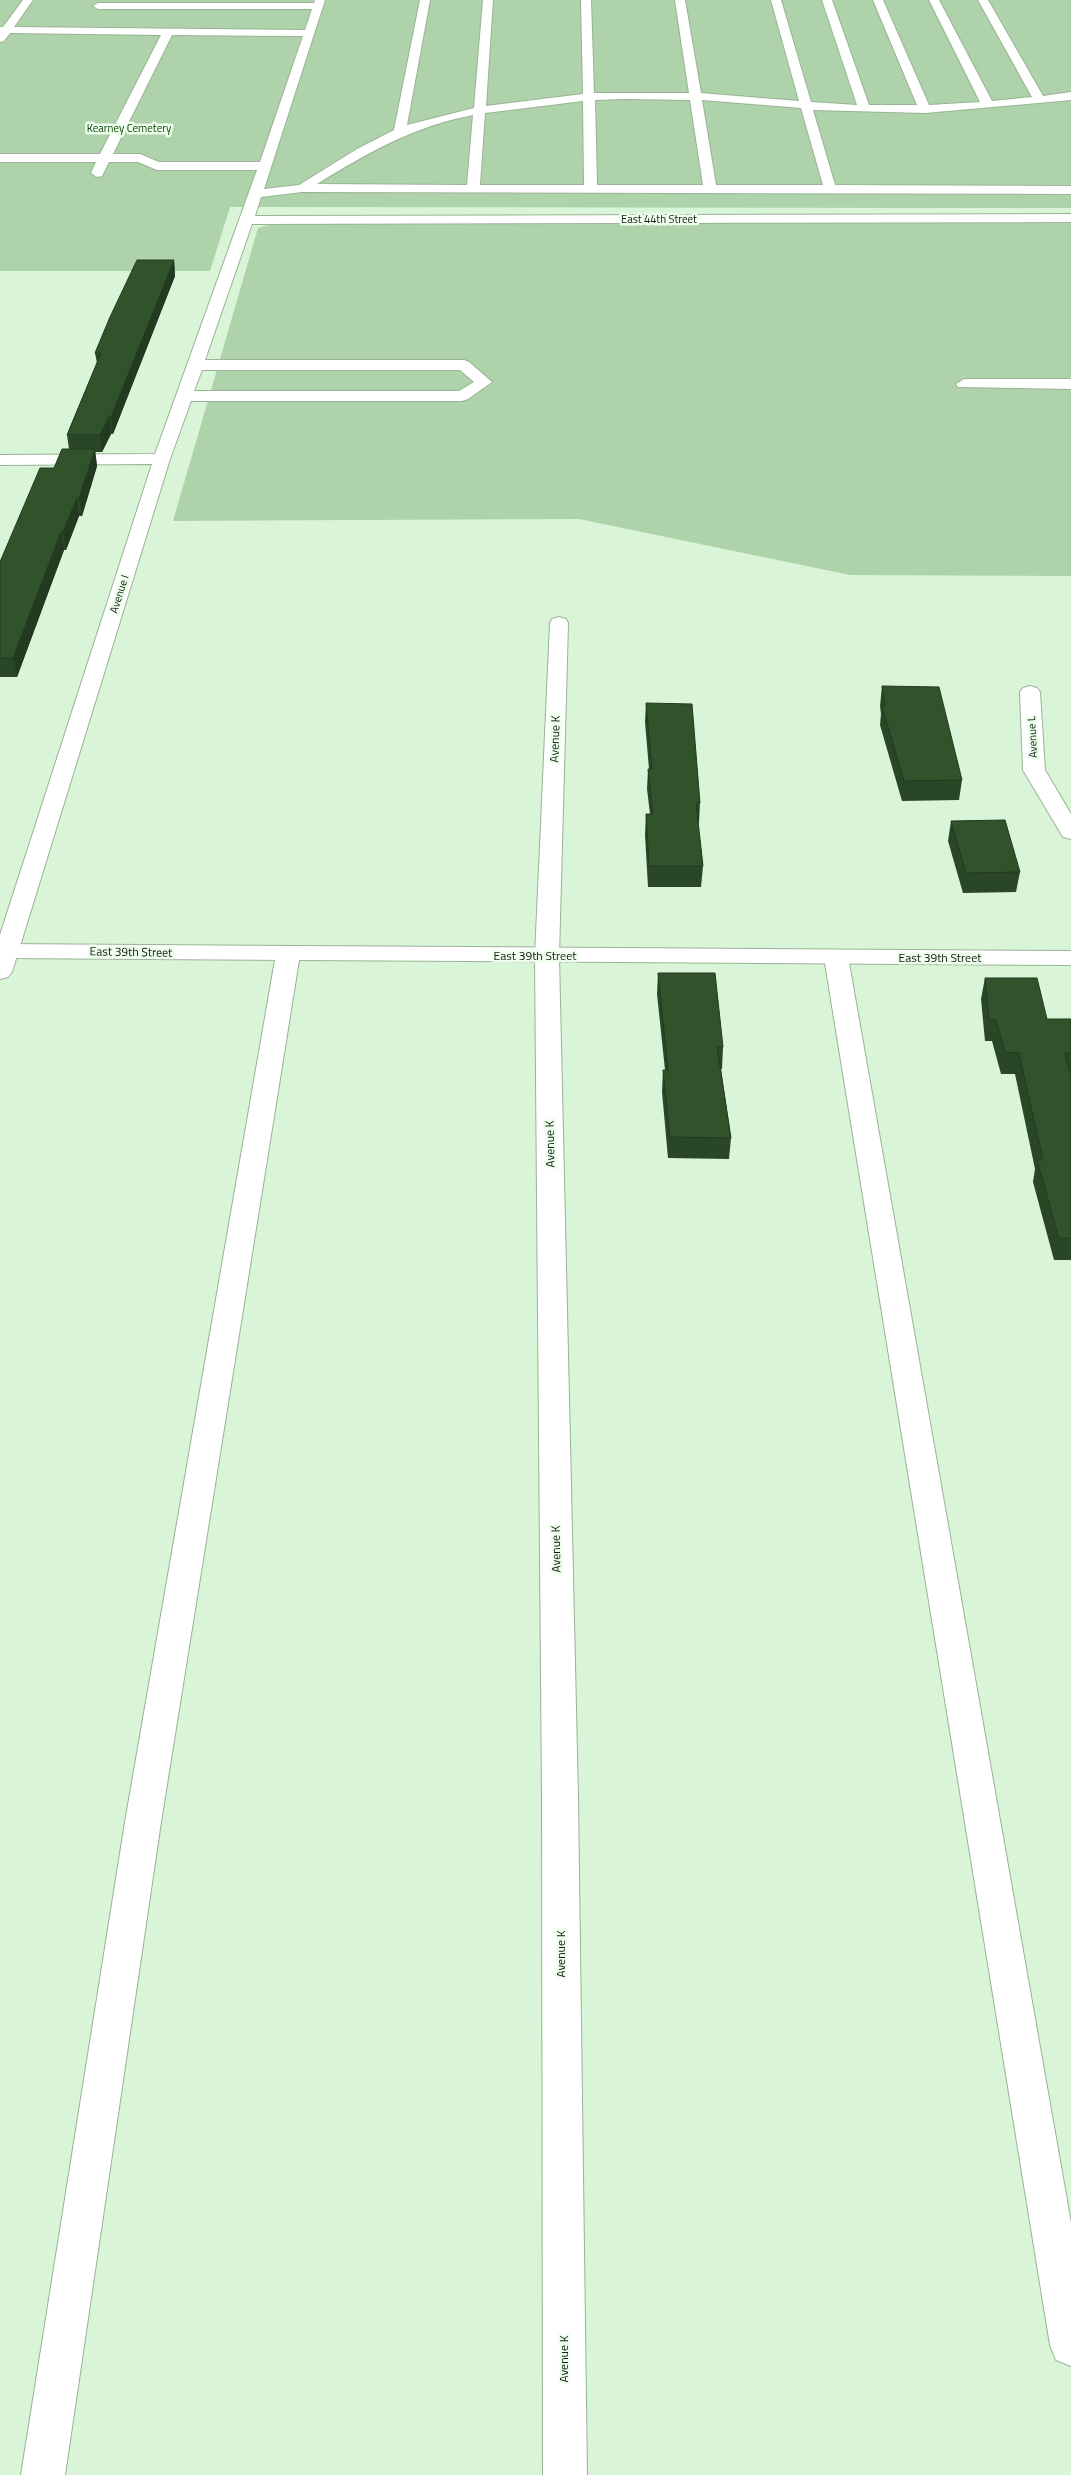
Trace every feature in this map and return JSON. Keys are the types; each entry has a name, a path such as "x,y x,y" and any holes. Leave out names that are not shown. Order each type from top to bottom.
{"street":[{"path":"2,33 28,0"},
{"path":"400,132 426,0"},
{"path":"473,189 488,0"},
{"path":"586,0 591,189"},
{"path":"680,0 710,189"},
{"path":"776,0 830,189"},
{"path":"826,0 864,109"},
{"path":"878,0 925,109"},
{"path":"934,0 988,105"},
{"path":"983,0 1039,100"},
{"path":"2,33 93,15 319,3"},
{"name":"Avenue I","path":"2,958 162,460 256,194 319,3"},
{"path":"93,15 168,32 309,33"},
{"path":"111,175 96,174 168,32"},
{"path":"302,188 366,149 400,132 425,122 508,105 588,96 696,96 864,109 925,109 988,105 1071,96"},
{"path":"0,158 140,158 157,166"},
{"path":"138,171 157,166 265,166"},
{"path":"256,194 302,188 1071,190"},
{"name":"East 44th Street","path":"247,220 1071,218"},
{"path":"184,396 462,396 484,382 464,365 194,365"},
{"path":"964,384 1071,384"},
{"path":"0,460 162,460"},
{"name":"Avenue K","path":"559,623 547,956 560,1797 565,2475"},
{"name":"Avenue L","path":"1030,692 1034,770 1071,832"},
{"path":"43,2475 143,1822 288,954"},
{"name":"East 39th Street","path":"2,958 288,954 1071,958"},
{"path":"836,957 1071,2345"}],"green space":[{"name":"Kearney Cemetery","path":"0,0 1071,0 1071,208 230,207 210,271 0,271"},
{"path":"275,223 1071,223 1071,576 850,575 579,519 173,521 258,228"}],"building":[{"path":"137,260 174,260 111,417 109,417 100,435 67,435 101,353 95,353"},
{"path":"62,449 95,449 79,498 77,498 63,532 61,532 13,658 0,658 0,562 40,468 54,468"},
{"path":"882,686 939,687 962,780 904,781 882,706 885,706"},
{"path":"646,703 692,704 700,803 696,803 703,866 649,866 646,814 653,814 648,769 652,769"},
{"path":"1005,820 1020,872 966,873 951,821"},
{"path":"658,973 715,973 723,1047 717,1047 731,1138 670,1137 663,1070 668,1070"},
{"path":"985,978 1037,978 1047,1019 1071,1019 1071,1053 1065,1053 1071,1078 1071,1238 1059,1238 1037,1160 1043,1160 1019,1053 1005,1052 996,1020 989,1019"}]}
